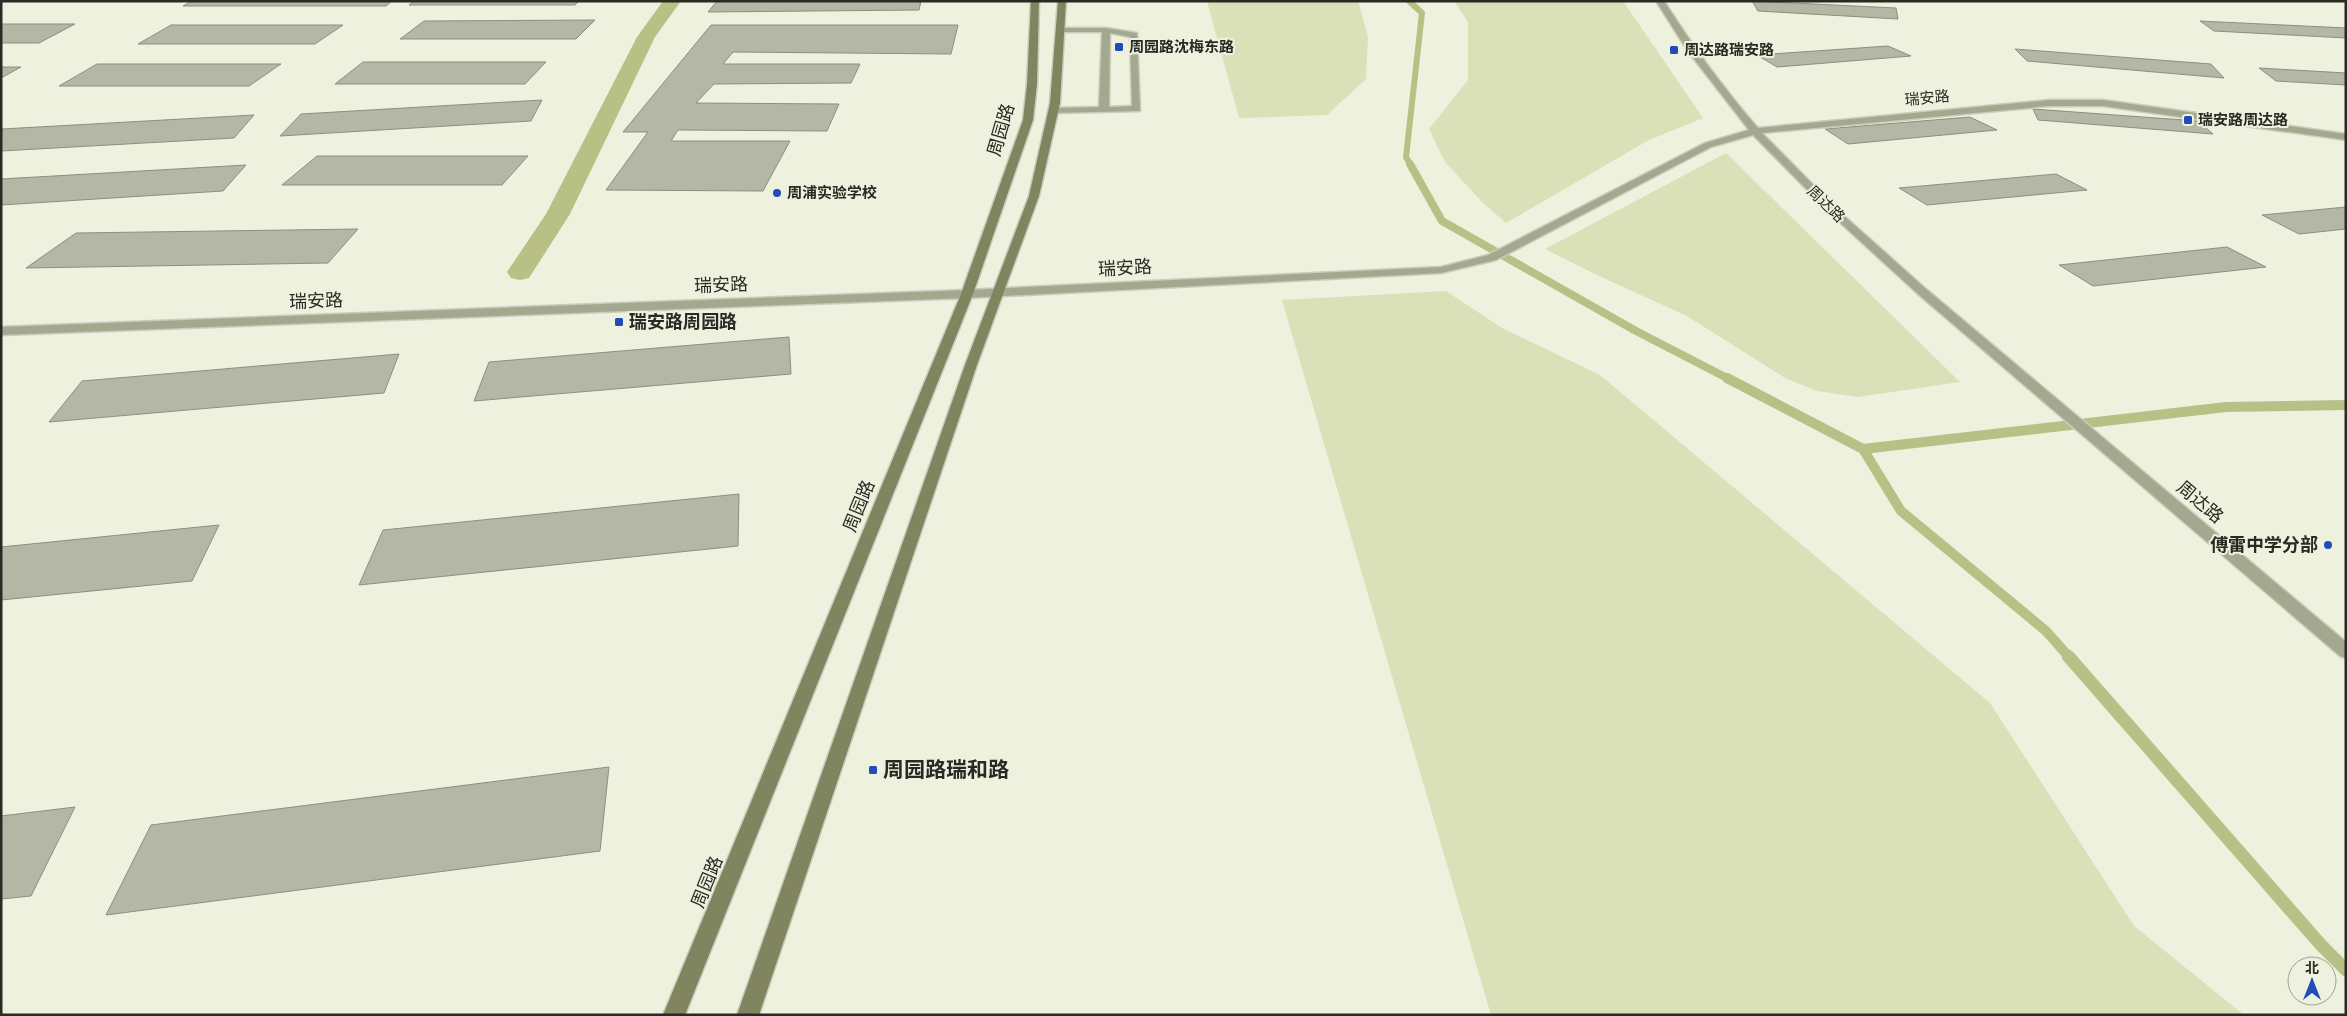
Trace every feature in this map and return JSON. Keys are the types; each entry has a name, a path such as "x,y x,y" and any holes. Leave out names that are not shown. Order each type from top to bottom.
{"street":[{"name":"周园路","path":"674,1015 967,294 1028,120 1032,84 1035,1"},
{"path":"748,1015 971,366 1034,196 1053,111 1062,1"},
{"name":"周达路","path":"1660,1 1689,50 1755,131 1809,188 1853,230 2023,379 2346,652"},
{"path":"1053,111 1137,109 1134,35 1106,30 1061,30"},
{"path":"1104,109 1106,30"},
{"name":"瑞安路","path":"1,331 967,294 1441,270 1492,258 1708,145 1755,131 2049,103 2103,103 2346,137"}],"green space":[{"path":"1207,1 1358,1 1368,37 1366,79 1327,115 1239,118"},
{"path":"1454,1 1623,1 1703,118 1649,140 1506,223 1482,202 1445,162 1429,129 1468,80 1468,22"},
{"path":"1726,153 1960,382 1858,397 1817,391 1785,378 1687,316 1545,249"},
{"path":"1446,291 1502,328 1600,375 1990,703 2134,926 2244,1015 1491,1015 1282,300"}],"building":[{"path":"192,1 392,1 386,6 183,6"},
{"path":"414,1 579,1 575,5 409,5"},
{"path":"717,1 921,1 919,10 708,12"},
{"path":"1752,1 1896,8 1898,19 1758,11"},
{"path":"595,20 576,39 400,39 424,21"},
{"path":"2200,21 2346,28 2346,38 2214,31"},
{"path":"1,24 75,24 39,43 1,43"},
{"path":"171,25 343,25 315,44 138,44"},
{"path":"711,25 958,25 951,54 733,52 723,64 860,64 851,83 714,84 696,103 839,104 827,131 678,130 671,141 790,141 763,191 606,190 648,132 623,132"},
{"path":"1888,46 1911,56 1777,67 1757,55"},
{"path":"2015,49 2211,64 2224,78 2027,61"},
{"path":"363,62 546,62 525,84 335,84"},
{"path":"97,64 281,64 249,86 59,86"},
{"path":"1,67 21,67 1,78"},
{"path":"2259,68 2346,73 2346,85 2276,81"},
{"path":"542,100 531,121 280,136 301,114"},
{"path":"2033,109 2198,121 2213,134 2038,120"},
{"path":"254,115 234,138 1,151 2,129"},
{"path":"1970,117 1997,130 1848,144 1825,129"},
{"path":"317,156 528,156 502,185 282,185"},
{"path":"246,165 223,191 1,205 1,179"},
{"path":"2056,174 2087,190 1927,205 1899,188"},
{"path":"2346,207 2346,229 2299,234 2262,215"},
{"path":"358,229 328,263 26,268 76,233"},
{"path":"2227,247 2266,267 2093,286 2059,265"},
{"path":"789,337 791,374 474,401 489,362"},
{"path":"399,354 384,393 49,422 82,381"},
{"path":"739,494 738,546 359,585 383,530"},
{"path":"219,525 192,581 1,600 1,547"},
{"path":"609,767 600,851 106,915 151,825"},
{"path":"75,807 31,896 1,899 1,816"}],"waterway":[{"path":"520,272 558,214 646,37 672,1"},
{"path":"1409,1 1422,13 1406,157 1411,166"},
{"path":"1410,164 1442,221 1636,331 1729,379"},
{"path":"1727,378 1863,449"},
{"path":"1863,449 2226,407 2346,405"},
{"path":"1863,449 1901,511 2046,631 2069,657"},
{"path":"2068,656 2321,945 2346,970"}],"place":[{"name":"周园路沈梅东路","path":"1119,47"},
{"name":"周达路瑞安路","path":"1674,50"},
{"name":"瑞安路周达路","path":"2188,120"},
{"name":"周浦实验学校","path":"777,193"},
{"name":"瑞安路周园路","path":"619,322"},
{"name":"傅雷中学分部","path":"2328,545"},
{"name":"周园路瑞和路","path":"873,770"}]}
